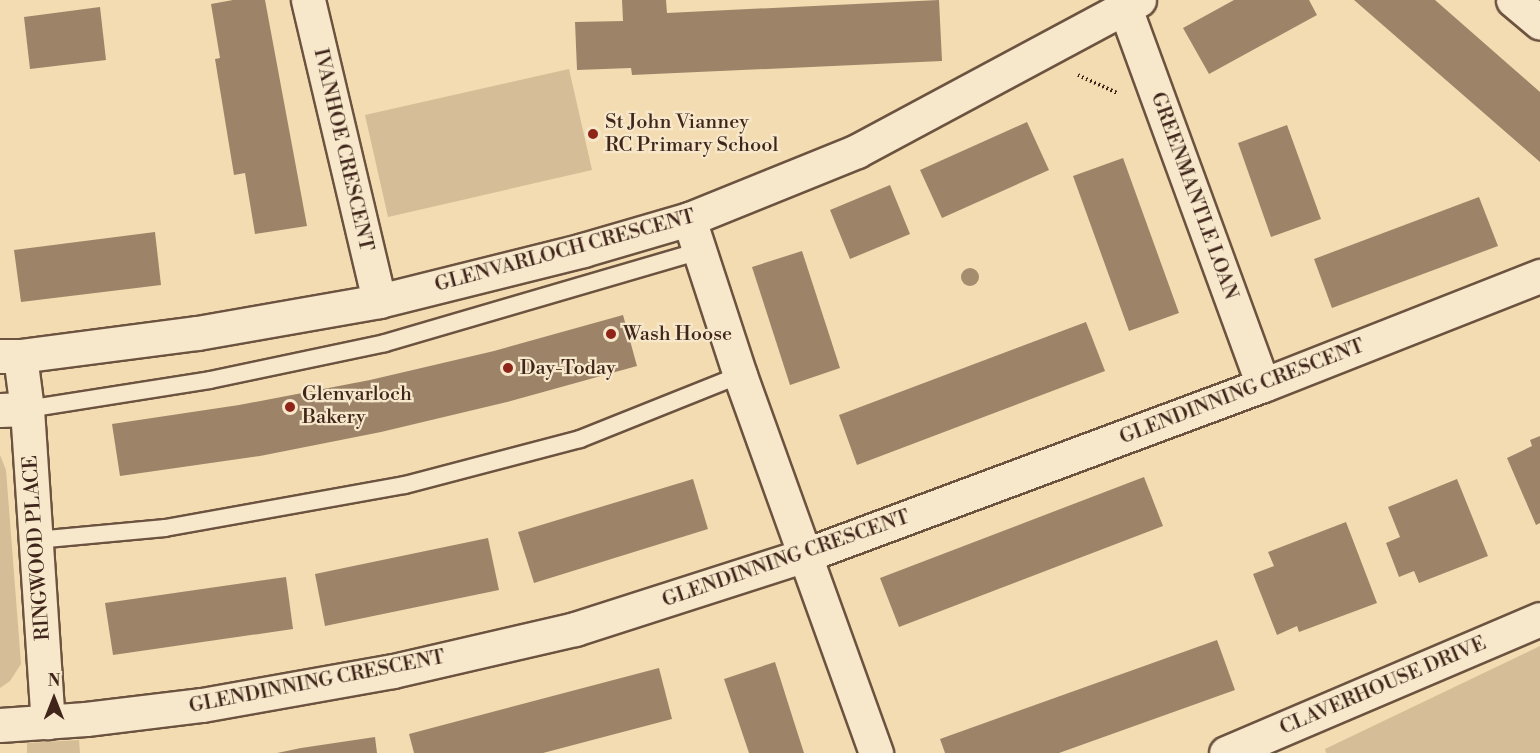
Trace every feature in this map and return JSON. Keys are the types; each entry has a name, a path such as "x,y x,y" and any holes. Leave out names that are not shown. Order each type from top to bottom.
{"street":[{"name":"IVANHOE CRESCENT","path":"308,0 378,301"},
{"path":"1514,0 1540,23"},
{"name":"GLENVARLOCH CRESCENT","path":"14,409 10,356 198,333 378,301 583,250 689,219 857,151 1132,4"},
{"name":"GREENMANTLE LOAN","path":"1132,4 1164,115 1263,385"},
{"path":"689,219 803,556 876,753"},
{"name":"GLENDINNING CRESCENT","path":"0,725 202,705 393,671 575,629 803,556 1263,385 1540,276"},
{"name":"RINGWOOD PLACE","path":"14,409 36,540 48,722"},
{"name":"CLAVERHOUSE DRIVE","path":"1226,753 1540,619"}],"lane":[{"path":"14,409 210,380 385,343 699,251"},
{"path":"36,540 165,528 405,484 580,440 740,375"}],"path":[{"path":"1036,56 1164,115"}],"shaded area":[{"path":"569,69 592,170 388,217 365,115"},
{"path":"0,455 6,470 21,664 10,681 0,688"},
{"path":"1540,646 1540,753 1326,753 1325,749"},
{"path":"79,740 80,753 27,753 27,743"}],"building":[{"path":"233,0 265,0 307,226 255,234 245,173 234,175 215,59 220,58 211,4"},
{"path":"622,0 666,0 667,13 939,0 942,61 632,75 631,68 577,70 575,22 623,21"},
{"path":"1234,0 1309,0 1317,15 1209,74 1183,28"},
{"path":"1354,0 1435,0 1540,92 1540,162"},
{"path":"100,7 106,60 30,69 24,17"},
{"path":"1027,122 1049,170 942,218 920,170"},
{"path":"1287,125 1321,219 1271,237 1238,143"},
{"path":"1123,158 1179,313 1129,331 1073,176"},
{"path":"890,185 910,234 850,259 830,210"},
{"path":"1479,197 1498,246 1332,308 1314,259"},
{"path":"155,232 161,285 21,302 14,250"},
{"path":"802,251 840,368 790,385 752,267"},
{"path":"623,315 637,366 507,402 381,432 260,456 120,476 112,424 239,405 370,380 494,351"},
{"path":"1086,322 1105,371 857,465 839,415"},
{"path":"1540,436 1540,523 1536,525 1507,458 1532,446 1530,440"},
{"path":"1144,477 1163,526 899,627 880,578"},
{"path":"693,479 708,529 534,583 518,532"},
{"path":"1457,479 1488,556 1419,583 1414,571 1399,577 1386,543 1400,537 1388,507"},
{"path":"1346,522 1377,603 1299,632 1297,626 1277,635 1253,574 1274,566 1268,552"},
{"path":"488,538 499,590 325,626 315,574"},
{"path":"286,577 293,629 113,655 105,603"},
{"path":"1217,640 1235,690 1059,753 945,753 940,739"},
{"path":"775,662 804,753 749,753 724,679"},
{"path":"659,668 672,719 543,753 414,753 409,734"},
{"path":"375,737 377,753 277,753 301,748"}],"place":[{"name":"St John Vianney RC Primary School","path":"593,134"},
{"name":"Wash Hoose","path":"611,334"},
{"name":"Day-Today","path":"508,368"},
{"name":"Glenvarloch Bakery","path":"290,407"}]}
